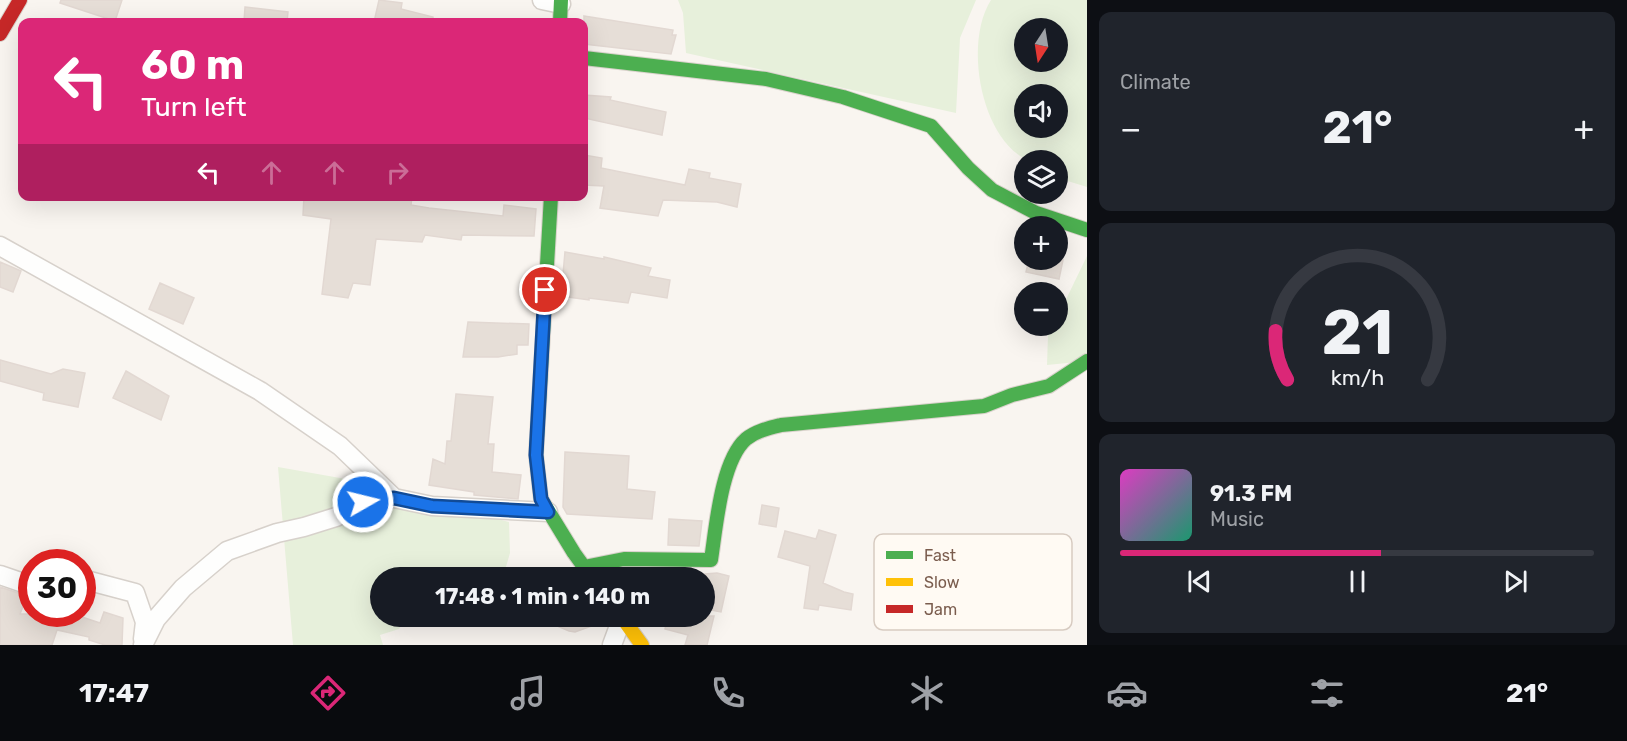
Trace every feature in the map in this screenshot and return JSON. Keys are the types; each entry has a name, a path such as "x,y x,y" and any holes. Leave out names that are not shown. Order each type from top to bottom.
{"street":[{"path":"0,34 20,0"},
{"path":"542,0 560,9"},
{"path":"588,58 766,79 843,98 931,126 968,168 992,190 1035,213 1087,230"},
{"path":"551,201 536,455 541,499 585,567"},
{"path":"0,246 260,391 340,446 394,498"},
{"path":"602,567 624,559 711,560 723,492 732,461 744,442 760,431 781,425 984,406 1012,395 1050,386 1087,361"},
{"path":"143,645 156,619 183,588 227,550 336,517 363,502 394,498 432,506 548,512"},
{"path":"0,575 18,581"},
{"path":"96,582 135,592 145,622 143,645"},
{"path":"612,645 618,627"},
{"path":"629,627 642,645"}],"green space":[{"path":"678,0 976,0 960,38 956,113 686,53 683,13"},
{"path":"991,0 1087,0 1087,187 1068,181 1068,150 1014,150 997,130 987,109 981,86 978,62 983,18"},
{"path":"1087,256 1087,361 1047,365 1048,336 1068,336 1068,295"},
{"path":"278,467 340,478 509,522 510,553 506,567 370,567 370,627 400,627 380,635 383,645 293,645"}],"building":[{"path":"61,0 122,0 116,18 106,18 60,3"},
{"path":"379,0 402,3 401,9 433,17 433,18 375,18"},
{"path":"245,7 288,12 287,18 244,18"},
{"path":"584,16 673,30 672,35 676,35 671,54 588,44 588,18"},
{"path":"588,95 611,97 610,100 666,112 662,135 588,119"},
{"path":"588,156 602,158 601,168 685,185 689,169 710,173 709,178 741,184 737,207 717,202 663,200 658,216 600,208 604,186 588,185"},
{"path":"304,201 411,201 411,205 429,208 503,216 504,205 536,209 534,236 462,235 461,240 425,235 422,242 376,239 370,285 353,283 348,298 322,294 331,219 303,215"},
{"path":"565,252 604,259 604,257 651,268 648,276 670,280 667,298 631,292 628,303 561,296"},
{"path":"0,262 21,271 13,292 0,287"},
{"path":"1026,270 1061,270 1059,279 1026,272"},
{"path":"160,283 194,298 183,324 149,309"},
{"path":"468,322 529,324 528,345 517,345 517,354 498,357 463,357"},
{"path":"0,360 51,374 63,369 85,373 78,407 43,400 44,393 0,381"},
{"path":"126,371 169,396 161,420 113,398"},
{"path":"456,394 493,397 488,444 494,444 492,472 521,475 518,499 474,495 474,492 429,485 433,459 445,464 447,441 451,441"},
{"path":"565,452 629,456 627,489 655,492 652,519 567,514 563,507"},
{"path":"762,505 779,508 776,527 759,524"},
{"path":"669,519 702,521 699,546 668,545"},
{"path":"819,530 836,535 823,583 853,594 851,610 819,605 818,610 804,608 810,566 778,557 785,531 816,539"},
{"path":"715,573 729,576 721,612 715,611"},
{"path":"0,587 18,593 18,627 96,627 96,622 100,623 104,612 123,618 122,645 105,645 89,640 89,637 57,630 52,645 0,645"},
{"path":"560,627 589,627 575,632"},
{"path":"665,627 711,627 707,645 685,645 688,635 665,629"}],"traffic: fast":[{"path":"560,18 561,0"},
{"path":"588,58 766,79 843,97 931,126 968,168 992,190 1036,213 1087,230"},
{"path":"551,201 536,455 541,499 584,567"},
{"path":"584,567 624,559 711,560 725,479 738,449 746,439 758,432 781,425 984,406 1012,395 1049,386 1087,361"}],"traffic: slow":[{"path":"629,627 642,645"}],"traffic: jam":[{"path":"0,34 20,0"}],"route":[{"path":"363,502 394,498 432,506 548,512 541,499 536,455 545,290"}]}
